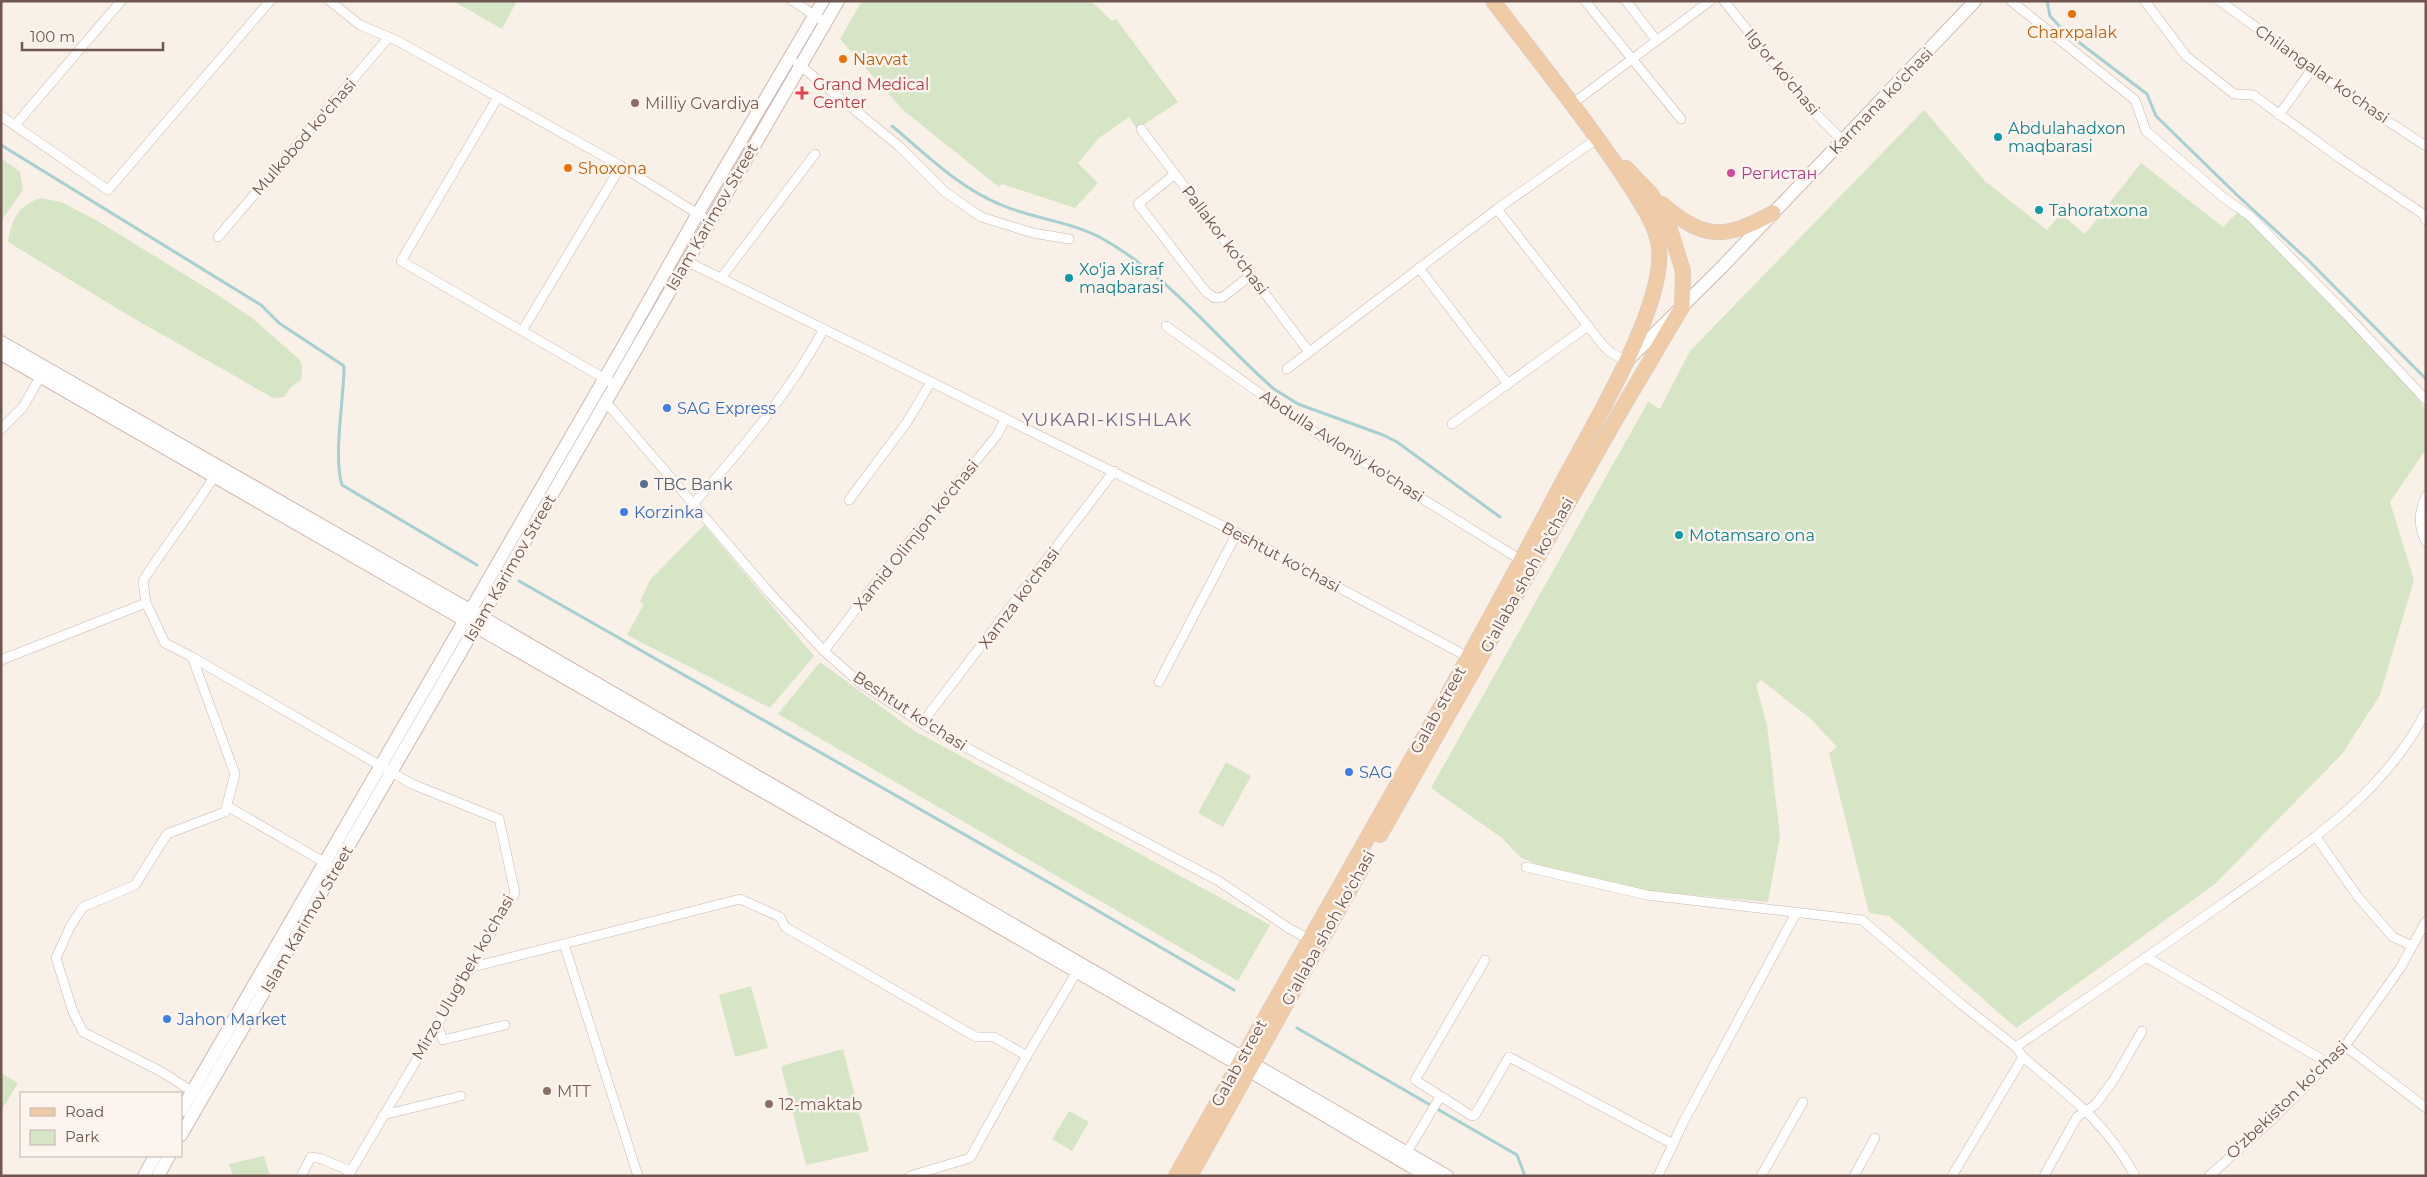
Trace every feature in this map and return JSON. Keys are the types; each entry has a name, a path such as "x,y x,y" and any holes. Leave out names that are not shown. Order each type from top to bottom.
{"main road":[{"name":"Islam Karimov Street","path":"182,1109 197,1095 335,869 479,622 604,401 609,381 697,215 823,1"},
{"name":"Islam Karimov Street","path":"182,1132 197,1095 324,862 467,615 609,381 686,261 838,1"},
{"path":"1493,1 1598,138 1650,218 1659,249 1659,268 1656,286 1626,361"},
{"name":"Karmana ko'chasi","path":"1682,307 1975,1"},
{"path":"1598,138 1651,194 1682,221 1705,232 1738,230 1773,213"},
{"path":"1651,194 1667,220 1680,257 1683,271 1682,307"},
{"name":"Galab street","path":"1176,1176 1245,1063 1309,939 1468,657 1626,361 1682,307"},
{"name":"G'allaba shoh ko'chasi","path":"1190,1176 1228,1108 1245,1063 1682,307"},
{"path":"1,342 43,372 1245,1063 1404,1157 1446,1176"},
{"path":"1,354 43,372"},
{"path":"144,1176 154,1157"},
{"path":"158,1176 168,1157"},
{"path":"1404,1157 1427,1176"}],"street":[{"path":"16,124 121,1"},
{"path":"1,116 16,124 108,190 270,1"},
{"path":"330,1 360,24 389,37 621,166 709,222"},
{"path":"793,1 826,23"},
{"path":"1585,1 1681,118"},
{"path":"1626,1 1657,40"},
{"path":"1572,104 1710,1"},
{"name":"Ilg'or ko'chasi","path":"1724,1 1809,107 1843,141"},
{"path":"2011,1 2135,100 2146,131 2224,198 2250,216 2345,313 2426,400"},
{"path":"2145,1 2186,56 2234,94 2253,94 2279,115 2423,214 2426,220"},
{"name":"Chilangalar ko'chasi","path":"2220,1 2312,69 2426,146"},
{"name":"Mulkobod ko'chasi","path":"218,237 389,37"},
{"path":"790,59 899,146 945,192 981,217 1033,233 1069,239"},
{"path":"2279,115 2312,69"},
{"path":"498,97 401,261 609,381"},
{"name":"Pallakor ko'chasi","path":"1141,129 1309,352"},
{"path":"1287,369 1497,209 1598,138"},
{"path":"721,278 815,154"},
{"path":"522,332 621,166"},
{"path":"1175,174 1138,204 1206,292 1215,298 1223,297 1251,275"},
{"path":"1497,209 1610,352 1626,361"},
{"name":"Beshtut ko'chasi","path":"686,261 1237,533 1468,657"},
{"path":"1419,268 1508,384"},
{"name":"Abdulla Avloniy ko'chasi","path":"1166,326 1307,427 1521,560"},
{"path":"1452,424 1588,326"},
{"path":"694,503 733,459 766,416 808,359 824,329"},
{"path":"1,429 23,407 43,372"},
{"path":"849,500 907,422 930,382"},
{"name":"Beshtut ko'chasi","path":"604,401 694,503 768,592 824,651 860,682 922,723 1070,804 1217,880 1290,929 1309,939"},
{"name":"Xamid Olimjon ko'chasi","path":"824,651 881,576 998,434 1005,419"},
{"name":"Xamza ko'chasi","path":"922,723 1114,471"},
{"path":"218,472 196,507 159,556 143,581 146,603 165,643 392,772"},
{"path":"2426,496 2421,509 2422,535 2426,542"},
{"path":"1160,682 1237,533"},
{"path":"1,660 146,603"},
{"path":"192,657 235,774 225,812 167,834 135,885 83,906 71,925 56,958 74,1012 83,1032 162,1072 197,1095"},
{"path":"2016,1047 2316,837 2342,816 2394,762 2416,730 2426,711"},
{"name":"Mirzo Ulug'bek ko'chasi","path":"349,1174 515,893 499,819 412,784 392,772"},
{"path":"227,806 335,869"},
{"path":"2316,837 2358,897 2393,937 2412,946"},
{"path":"1526,867 1647,894 1862,920 1961,1004 2016,1047 2023,1057 2099,1122 2122,1152 2135,1176"},
{"path":"469,968 740,899 780,917 785,928 976,1036 994,1037 1027,1056"},
{"path":"1658,1176 1673,1144 1796,913"},
{"name":"O‘zbekiston ko‘chasi","path":"2209,1176 2273,1119 2345,1046 2401,967 2426,920"},
{"path":"564,944 638,1176"},
{"path":"2146,957 2328,1063"},
{"path":"1485,960 1415,1080 1440,1097 1475,1116 1509,1057 1673,1144"},
{"path":"910,1176 970,1158 1079,968"},
{"path":"437,1024 443,1040 505,1025"},
{"path":"2044,1176 2077,1117 2095,1106 2113,1081 2142,1031"},
{"path":"2345,1046 2426,1108"},
{"path":"1952,1176 2023,1057"},
{"path":"383,1115 462,1096"},
{"path":"1404,1157 1440,1097"},
{"path":"1761,1176 1803,1102"},
{"path":"1854,1176 1875,1138"},
{"path":"301,1176 311,1157 322,1159 349,1174"}],"green space":[{"path":"453,1 517,1 502,29"},
{"path":"862,1 1091,1 1112,21 1116,19 1178,102 1137,129 1129,117 1099,138 1078,163 1098,183 1075,208 1002,184 999,187 903,110 840,39"},
{"path":"1924,110 1985,181 2047,230 2061,214 2085,234 2141,163 2223,227 2239,211 2398,373 2426,410 2426,449 2390,502 2414,580 2380,695 2342,754 2215,884 2016,1028 1889,916 1869,913 1829,753 1837,747 1812,720 1761,680 1756,685 1767,725 1780,836 1768,902 1639,890 1535,864 1520,857 1502,838 1431,788 1648,402 1660,409 1690,351"},
{"path":"1,158 20,172 23,190 1,221"},
{"path":"41,198 61,202 96,220 252,318 300,360 302,368 301,380 290,388 284,397 273,398 128,315 8,242 17,214 33,201"},
{"path":"704,525 814,656 770,708 627,635 644,604 640,602 650,580"},
{"path":"820,662 913,730 1270,925 1238,981 778,714"},
{"path":"1226,762 1251,776 1223,827 1198,813"},
{"path":"751,986 768,1048 735,1057 719,995"},
{"path":"843,1049 869,1151 806,1165 781,1066"},
{"path":"1,1073 18,1083 1,1111"},
{"path":"1069,1111 1089,1122 1072,1151 1052,1139"},
{"path":"264,1156 270,1176 233,1176 229,1164"}],"waterway":[{"path":"2047,1 2050,16 2064,31 2147,94 2156,116 2237,195 2309,261 2426,379"},
{"path":"892,126 943,169 984,197 1012,209 1091,233 1127,254 1171,290 1274,389 1298,404 1383,435 1397,442 1500,517"},
{"path":"1,145 261,305 279,323 344,366 339,443 342,485 477,565"},
{"path":"519,581 1234,990"},
{"path":"1297,1028 1517,1155 1525,1176"}],"place":[{"name":"Charxpalak","path":"2072,14"},
{"name":"Navvat","path":"843,59"},
{"name":"Grand Medical Center","path":"802,93"},
{"name":"Milliy Gvardiya","path":"635,103"},
{"name":"Abdulahadxon maqbarasi","path":"1998,137"},
{"name":"Shoxona","path":"568,168"},
{"name":"Регистан","path":"1731,173"},
{"name":"Tahoratxona","path":"2039,210"},
{"name":"Xo'ja Xisraf maqbarasi","path":"1069,278"},
{"name":"SAG Express","path":"667,408"},
{"name":"TBC Bank","path":"644,484"},
{"name":"Korzinka","path":"624,512"},
{"name":"Motamsaro ona","path":"1679,535"},
{"name":"SAG","path":"1349,772"},
{"name":"Jahon Market","path":"167,1019"},
{"name":"MTT","path":"547,1091"},
{"name":"12-maktab","path":"769,1104"}],"district":[{"name":"YUKARI-KISHLAK","path":"1107,420"}]}
